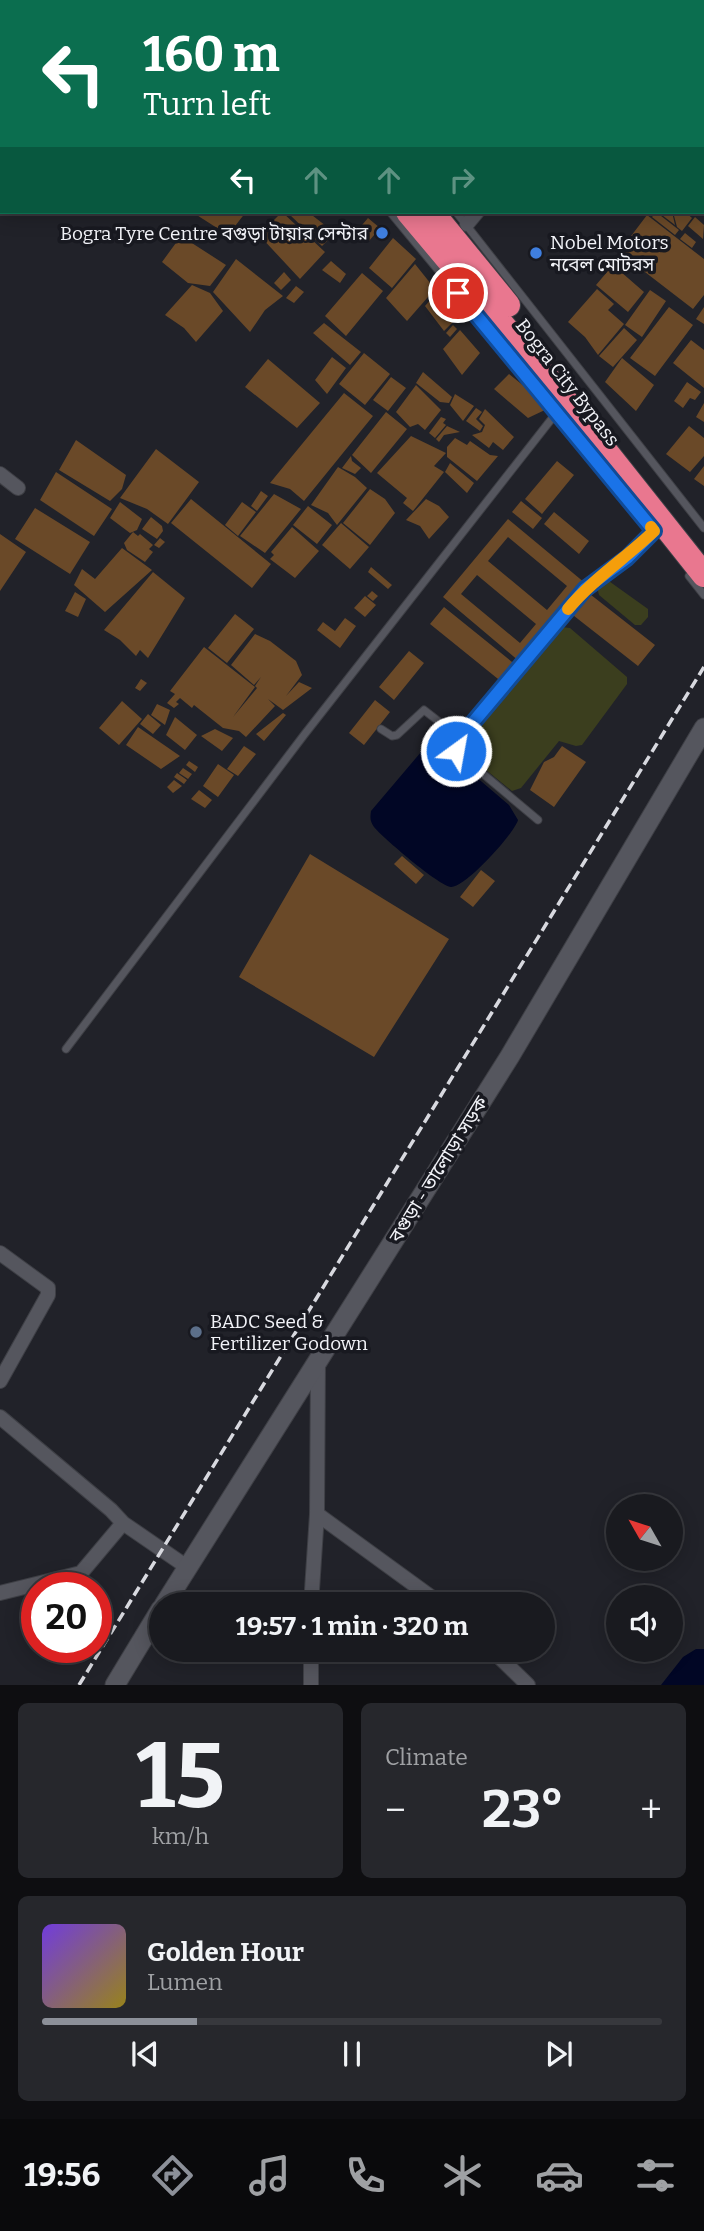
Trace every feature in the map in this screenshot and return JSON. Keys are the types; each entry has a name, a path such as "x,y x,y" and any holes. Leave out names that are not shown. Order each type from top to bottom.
{"highway":[{"name":"Bogra City Bypass","path":"410,214 554,386 696,574"},
{"name":"Bogra City Bypass","path":"434,214 704,553"}],"street":[{"path":"467,225 475,214"},
{"path":"0,474 18,488"},
{"name":"বগুড়া - তালোড়া সড়ক","path":"172,1592 509,1056 704,729"},
{"path":"0,1253 41,1280 48,1288 48,1295 0,1381"},
{"path":"312,1592 317,1514 318,1360"},
{"path":"0,1417 123,1523 187,1567"},
{"path":"317,1514 424,1592"},
{"path":"0,1593 81,1573 123,1523"},
{"path":"114,1685 149,1628"},
{"path":"311,1662 311,1685"},
{"path":"504,1662 528,1685"}],"lane":[{"path":"392,214 662,541"},
{"path":"458,214 704,528"},
{"path":"65,1049 304,735 557,412"},
{"path":"538,820 457,752 456,744 585,589 627,558 654,531"},
{"path":"696,574 704,595"},
{"path":"381,729 392,736 397,735 424,710 460,738"}],"green space":[{"path":"606,579 648,609 648,617 641,625 635,625 599,595 597,587"},
{"path":"561,627 570,628 627,677 627,684 582,745 559,741 521,788 512,791 470,757 465,743"}],"water":[{"path":"427,745 438,746 448,753 509,805 518,820 508,837 488,859 467,879 451,887 435,879 399,850 374,827 371,819 371,811"},
{"path":"696,1649 704,1649 704,1685 661,1685 679,1662 683,1662 683,1657"}],"building":[{"path":"195,214 244,214 228,235"},
{"path":"280,214 284,214 325,252 300,279 259,235"},
{"path":"289,214 311,214 335,233 322,246"},
{"path":"659,214 679,230 675,235 652,217"},
{"path":"661,214 672,214 675,225"},
{"path":"674,214 687,214 692,218 682,231 677,227"},
{"path":"647,215 704,259 704,295 693,309 619,252"},
{"path":"695,217 704,225 703,239 688,226"},
{"path":"368,218 380,228 369,241 357,231"},
{"path":"685,233 696,242 692,248 680,239"},
{"path":"181,236 226,265 210,286 188,283 162,262"},
{"path":"393,238 416,259 392,288 369,268"},
{"path":"236,259 283,296 265,310 250,332 213,292"},
{"path":"331,261 346,274 340,283 322,270"},
{"path":"415,264 435,289 407,321 386,298"},
{"path":"613,265 644,292 628,312 596,285"},
{"path":"284,272 291,280 281,290 274,283"},
{"path":"362,273 383,291 346,336 325,316"},
{"path":"192,285 210,293 223,311 196,342 184,328 165,315"},
{"path":"296,286 304,292 294,303 286,298"},
{"path":"597,289 614,304 608,310 624,324 598,355 585,337 568,322"},
{"path":"650,290 666,301 642,337 625,325"},
{"path":"438,291 458,317 444,331 425,306"},
{"path":"669,307 693,325 655,376 630,358"},
{"path":"704,307 704,324 696,319"},
{"path":"324,323 361,352 350,365 313,333"},
{"path":"453,325 457,329 450,337 446,333"},
{"path":"624,328 637,340 613,367 599,356"},
{"path":"460,330 480,353 462,375 443,349"},
{"path":"691,340 704,350 704,388 673,363"},
{"path":"364,353 390,374 365,405 339,384"},
{"path":"332,357 346,368 327,394 315,380"},
{"path":"622,358 654,385 636,411 605,382"},
{"path":"268,359 320,403 297,428 245,387"},
{"path":"423,372 452,397 449,403 440,402 416,383"},
{"path":"509,374 540,399 547,409 528,418 494,389"},
{"path":"391,377 406,388 388,411 373,400"},
{"path":"687,382 701,392 695,400 690,398 683,408 674,401"},
{"path":"416,385 441,410 425,430 418,424 410,427 396,412"},
{"path":"344,393 373,416 304,501 290,489 270,483"},
{"path":"455,394 474,406 463,421 450,405"},
{"path":"704,403 704,422 696,417"},
{"path":"476,408 482,412 476,419 483,426 480,431 466,421"},
{"path":"485,409 514,437 503,450 493,442 489,448 472,435 482,432 485,425 479,419"},
{"path":"386,412 407,429 371,473 352,455"},
{"path":"441,417 446,419 443,423 446,425 435,438 429,433"},
{"path":"447,426 460,432 444,435 439,442 436,439"},
{"path":"689,426 704,438 704,456 690,472 666,454"},
{"path":"411,436 446,453 434,466 444,472 413,511 403,503 407,498 377,473"},
{"path":"455,438 467,445 470,441 490,455 498,456 477,481 447,457 447,447"},
{"path":"76,440 126,475 122,489 110,501 59,470"},
{"path":"156,449 199,482 168,524 147,509 120,498"},
{"path":"351,456 352,461 361,468 355,474 342,468"},
{"path":"557,461 574,475 542,514 525,499"},
{"path":"450,463 474,483 467,493 445,472"},
{"path":"704,466 704,486 694,479"},
{"path":"338,467 367,488 337,525 328,513 311,505"},
{"path":"56,472 112,509 94,536 40,500"},
{"path":"370,489 385,499 395,513 370,545 343,523"},
{"path":"261,491 268,496 257,511 251,506"},
{"path":"274,494 301,509 265,553 240,536"},
{"path":"191,499 271,564 252,588 171,523"},
{"path":"426,499 439,506 449,517 429,539 420,526 406,520"},
{"path":"521,501 542,518 533,529 512,512"},
{"path":"120,502 142,519 137,530 130,533 110,518"},
{"path":"242,502 256,512 238,536 225,525"},
{"path":"308,506 332,525 317,544 293,525"},
{"path":"35,508 90,542 70,574 15,539"},
{"path":"554,512 589,541 579,554 544,524"},
{"path":"151,517 162,526 163,531 157,539 142,529"},
{"path":"508,519 585,583 520,662 443,597","holes":["508,537 567,586 547,610 488,561","477,575 536,624 520,643 461,594"]},
{"path":"341,523 369,547 350,569 322,545"},
{"path":"292,527 319,551 295,578 270,559 274,555 271,552"},
{"path":"133,532 138,536 140,534 153,545 149,549 153,552 145,562 127,550 124,543"},
{"path":"0,534 26,552 0,591"},
{"path":"160,538 165,542 159,548 154,545"},
{"path":"122,548 152,570 105,612 74,585 82,569 95,579"},
{"path":"371,567 392,585 388,589 368,572"},
{"path":"153,572 185,598 148,658 140,650 136,656 120,640 104,630"},
{"path":"372,591 378,596 373,601 367,596"},
{"path":"586,591 655,645 638,666 569,612"},
{"path":"75,592 86,599 78,617 65,611"},
{"path":"365,596 376,605 365,617 354,608"},
{"path":"444,607 517,666 503,683 430,624"},
{"path":"235,614 254,629 227,663 208,648"},
{"path":"345,618 356,626 340,648 317,630 323,622 335,631"},
{"path":"255,634 270,641 296,661 302,675 286,696 299,682 312,688 283,710 268,699 275,706 246,737 239,731 223,728 194,705 192,708 180,698 176,702 179,704 174,708 167,703 175,694 170,691 204,647 255,687 233,717 257,688 255,686 261,677 254,685 231,665"},
{"path":"409,651 424,663 394,700 379,687"},
{"path":"141,679 147,683 140,691 135,688"},
{"path":"375,700 390,712 364,745 349,733"},
{"path":"122,701 142,719 119,745 99,728"},
{"path":"157,704 170,710 165,725 151,715"},
{"path":"283,713 286,715 264,741 256,734"},
{"path":"148,714 161,725 153,734 140,724"},
{"path":"175,717 197,735 185,750 166,735"},
{"path":"138,727 180,756 161,769 126,745"},
{"path":"215,729 233,738 222,751 201,736"},
{"path":"244,746 256,754 238,776 227,769"},
{"path":"562,746 586,762 554,807 530,790 544,762 554,757"},
{"path":"189,761 198,767 195,772 186,765"},
{"path":"218,764 234,775 218,797 203,786"},
{"path":"183,768 192,774 188,779 179,773"},
{"path":"177,773 187,780 184,784 174,777"},
{"path":"174,780 182,786 173,793 167,787"},
{"path":"199,790 212,800 205,808 191,799"},
{"path":"310,854 449,939 374,1057 239,977"},
{"path":"402,856 424,875 416,884 394,864"},
{"path":"481,870 495,881 473,907 460,897"}],"railway":[{"path":"79,1685 704,667"}],"slow traffic":[{"path":"568,609 585,589 627,558 654,531 651,527"}],"place":[{"name":"Bogra Tyre Centre বগুড়া টায়ার সেন্টার","path":"382,233"},
{"name":"Nobel Motors নবেল মোটরস","path":"536,253"},
{"name":"BADC Seed & Fertilizer Godown","path":"196,1332"}],"route":[{"path":"456,751 460,738 585,589 627,558 654,531 458,293"}]}
